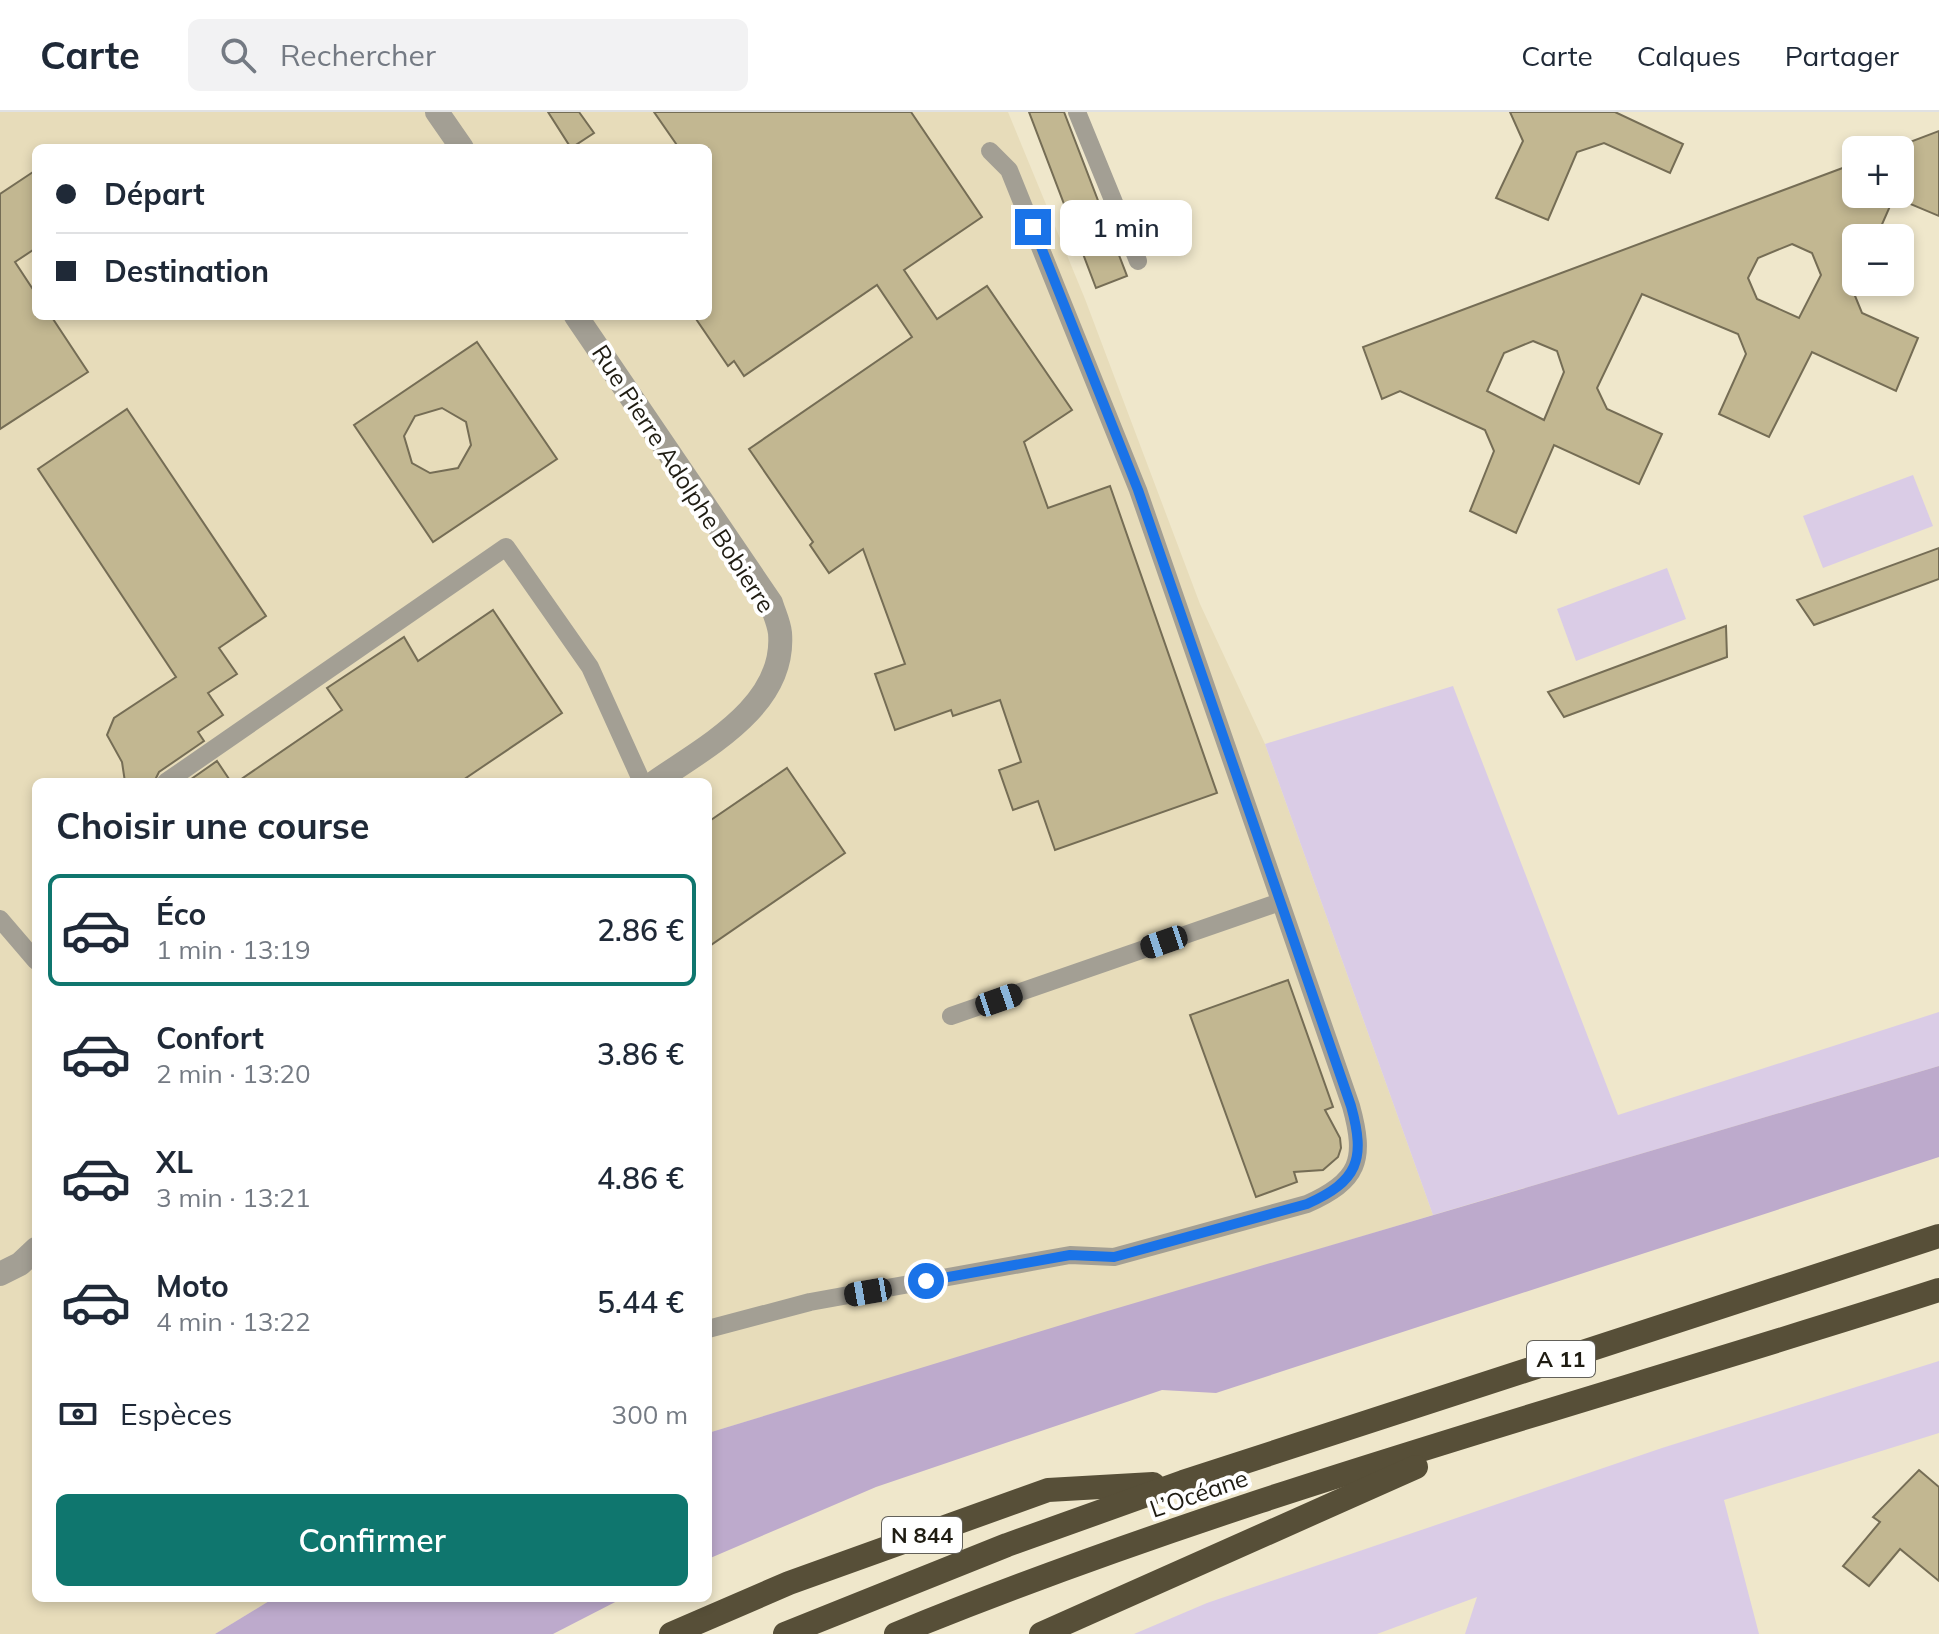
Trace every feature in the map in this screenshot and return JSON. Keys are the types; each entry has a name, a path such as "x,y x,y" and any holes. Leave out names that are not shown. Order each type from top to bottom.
{"highway":[{"name":"A 11","path":"1183,1482 1939,1236"},
{"name":"A 11","path":"1524,1419 1939,1290"},
{"name":"L’Océane","path":"896,1634 1114,1552 1524,1419"},
{"path":"1041,1634 1524,1419"},
{"name":"N 844","path":"671,1634 789,1583 1048,1490 1183,1482"},
{"name":"L’Océane","path":"785,1634 1007,1545 1183,1482"}],"street":[{"path":"437,112 459,144"},
{"name":"Rue Pierre Adolphe Bobierre","path":"579,320 771,603 780,633 776,668 759,699 733,728 661,778"},
{"path":"0,1274 20,1264 32,1253"}],"lane":[{"path":"1077,112 1138,261"},
{"path":"712,1328 810,1302 1070,1255 1114,1257 1307,1204 1335,1191 1357,1161 1357,1127 1138,490 1009,170 990,151"},
{"path":"172,778 506,547 590,667 640,778"},
{"path":"951,1016 1280,902"},
{"path":"0,919 32,956"}],"shaded area":[{"path":"0,112 1008,112 1085,299 1200,604 1265,744 1433,1215 712,1432 712,778 32,778 32,1602 267,1602 215,1634 0,1634"},
{"path":"1913,475 1933,526 1823,568 1803,516"},
{"path":"1667,568 1686,619 1576,661 1557,609"},
{"path":"1453,686 1618,1115 1939,1012 1939,1066 1433,1215 1265,744"},
{"path":"1939,1066 1939,1157 1216,1393 1162,1390 876,1487 712,1557 712,1432 1094,1315"},
{"path":"1939,1361 1939,1433 1724,1500 1759,1634 1465,1634 1477,1597 1377,1634 1134,1634 1207,1603 1662,1448"},
{"path":"267,1602 615,1602 553,1634 215,1634"}],"building":[{"path":"548,112 579,112 594,133 577,144 568,144"},
{"path":"654,112 911,112 982,217 904,270 937,319 987,286 1072,410 1024,442 1048,508 1110,486 1217,793 1055,850 1038,801 1013,810 999,770 1021,762 1000,700 953,716 951,710 895,730 875,674 905,664 863,549 829,573 810,545 813,542 749,449 912,337 877,285 744,376 734,361 728,366 697,320 712,320 712,144 676,144"},
{"path":"1029,112 1064,112 1127,276 1096,288"},
{"path":"1510,112 1615,112 1683,144 1670,173 1604,143 1577,152 1548,220 1496,198 1523,141"},
{"path":"1939,131 1939,216 1914,205 1914,140"},
{"path":"1842,168 1842,208 1889,208 1882,224 1842,224 1842,296 1855,296 1862,313 1918,338 1896,391 1812,352 1769,437 1719,414 1746,354 1738,334 1642,294 1597,388 1607,409 1662,434 1639,484 1554,445 1516,533 1470,511 1494,451 1485,430 1400,391 1382,399 1363,347","holes":["1792,244 1812,253 1821,275 1799,318 1757,299 1748,278 1758,258","1533,341 1557,351 1564,372 1544,420 1487,391 1504,353"]},
{"path":"32,173 32,251 15,262 32,288 32,320 54,320 88,372 0,429 0,194"},
{"path":"477,342 557,459 433,542 354,425","holes":["442,408 466,422 471,445 458,468 430,473 412,463 404,436 415,416"]},
{"path":"127,409 266,616 219,648 237,674 208,693 223,715 198,732 204,741 159,772 156,778 124,778 122,762 107,735 114,718 176,677 38,469"},
{"path":"1939,548 1939,579 1814,625 1797,600"},
{"path":"493,610 562,713 466,778 243,778 342,710 327,688 404,637 418,661"},
{"path":"1726,626 1727,657 1564,717 1548,692"},
{"path":"217,761 228,778 193,778"},
{"path":"787,768 845,853 712,944 712,819"},
{"path":"1288,980 1333,1107 1325,1110 1340,1138 1341,1148 1338,1157 1323,1170 1294,1172 1297,1182 1256,1197 1190,1015"},
{"path":"1919,1470 1939,1487 1939,1581 1900,1549 1869,1586 1843,1566 1880,1522 1873,1517"}],"route":[{"path":"926,1281 1070,1255 1114,1257 1307,1204 1335,1191 1357,1161 1359,1144 1351,1106 1138,490 1033,227"}]}
